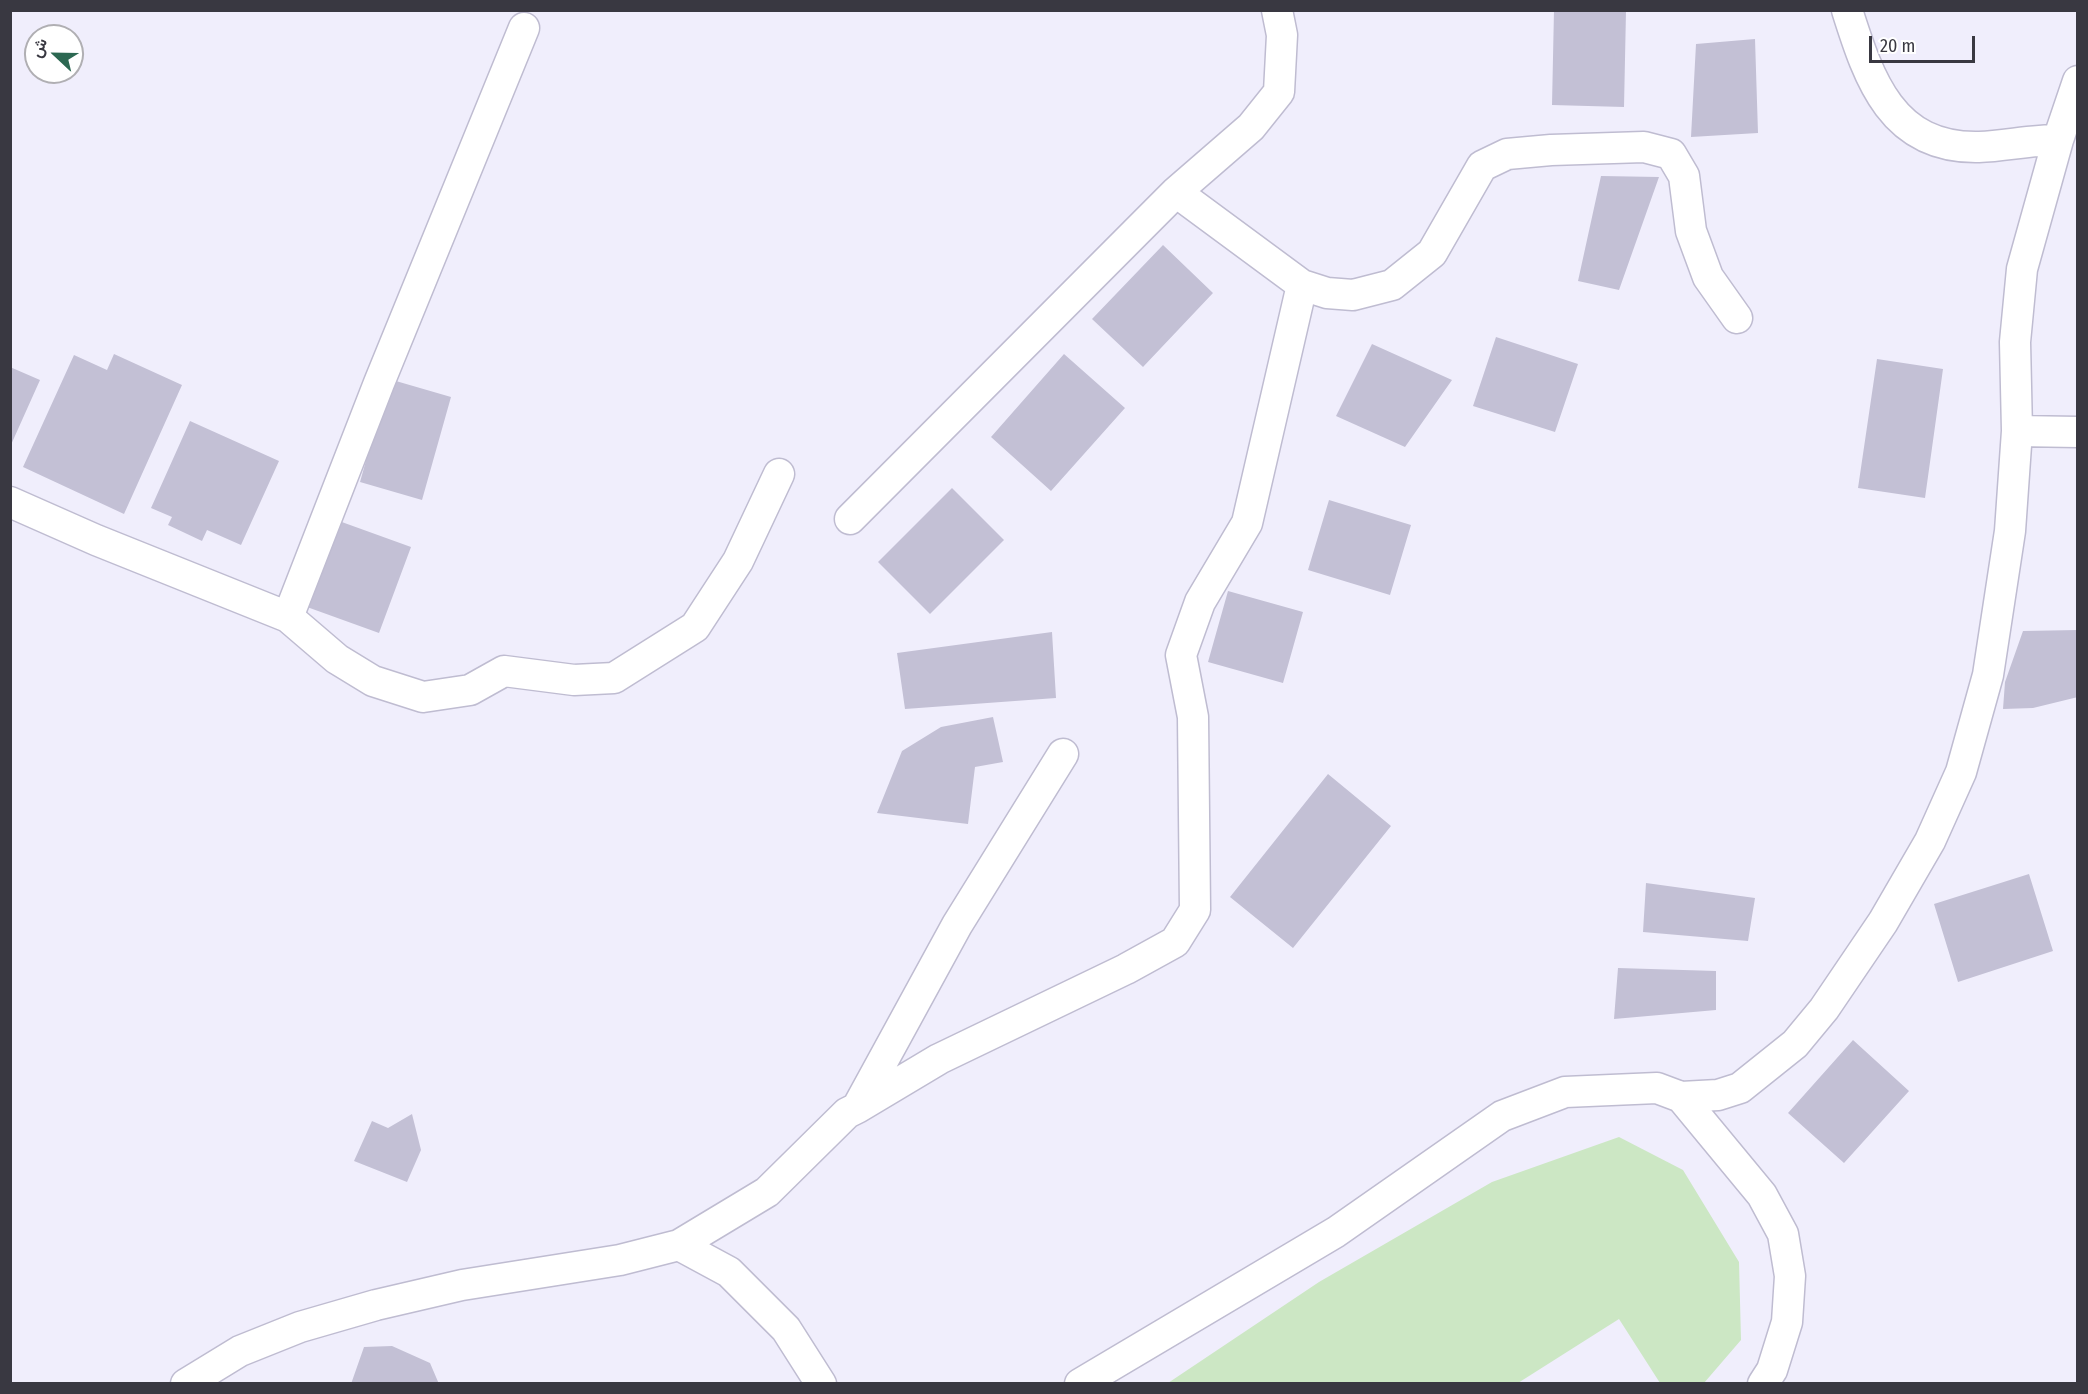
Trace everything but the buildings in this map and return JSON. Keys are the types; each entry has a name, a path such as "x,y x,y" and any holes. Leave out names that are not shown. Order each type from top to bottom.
{"street":[{"path":"850,519 1176,192 1251,127 1279,93 1282,35 1277,10"},
{"path":"1847,10 1865,67 1886,104 1913,130 1950,145 1980,147 2022,141 2058,140"},
{"path":"288,617 379,383 524,28"},
{"path":"1080,1383 1336,1232 1502,1116 1565,1092 1657,1088 1681,1097 1718,1095 1740,1088 1795,1044 1824,1009 1883,922 1930,841 1961,772 1988,675 2010,531 2017,431 2015,342 2022,269 2058,140 2078,81"},
{"path":"1176,192 1302,285 1327,293 1353,295 1392,285 1432,253 1482,166 1508,154 1644,147 1671,154 1684,176 1691,231 1708,277 1737,318"},
{"path":"186,1383 240,1351 300,1327 376,1305 462,1285 620,1260 679,1245 767,1192 847,1113 939,1059 1126,969 1175,942 1195,910 1193,717 1181,654 1200,602 1247,523 1302,285"},
{"path":"2017,431 2078,432"},
{"path":"10,502 96,540 288,617 337,659 373,681 423,697 470,690 504,671 574,681 614,678 695,627 738,561 779,474"},
{"path":"857,1108 957,926 1063,754"},
{"path":"1681,1097 1762,1195 1783,1234 1790,1276 1788,1322 1772,1370 1763,1383"},
{"path":"679,1245 729,1272 786,1329 821,1383"}],"green space":[{"path":"1619,1137 1683,1170 1739,1262 1741,1340 1704,1383 1660,1383 1619,1319 1518,1383 1168,1383 1319,1282 1492,1182"}]}
